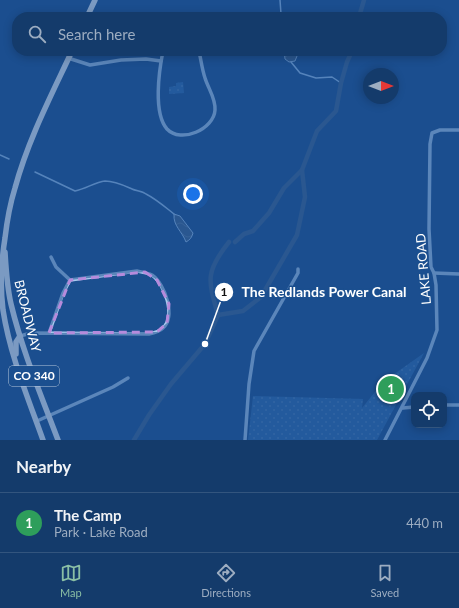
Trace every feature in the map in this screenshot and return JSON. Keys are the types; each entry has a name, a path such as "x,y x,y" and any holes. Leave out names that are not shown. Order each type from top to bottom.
{"main road":[{"path":"89,12 95,0"},
{"name":"BROADWAY","path":"43,440 22,381 2,312 0,266 2,239 20,170 68,58"},
{"name":"BROADWAY","path":"2,239 8,288 20,336 58,440"},
{"path":"20,336 16,342 16,350 22,381"}],"street":[{"path":"162,56 158,96 162,118 166,128 175,134 196,133 208,123 214,115 214,101 205,77 200,56"},
{"path":"68,58 90,64 121,60 146,59 161,61"},
{"name":"LAKE ROAD","path":"385,440 403,408 427,358 437,330 436,292 434,273 431,267 429,229 430,144 432,133 440,130 459,130"},
{"path":"51,257 56,267 70,280"},
{"path":"245,440 249,386 254,351 298,273 298,268"},
{"path":"20,336 32,332 148,334 163,328 167,323 169,304 164,290 152,275 137,271 70,280"},
{"path":"434,273 459,274"},
{"path":"49,333 56,310 70,280"},
{"path":"36,421 113,387 128,378"},
{"path":"447,405 459,405"},
{"path":"403,408 411,407"}],"highlighted area":[{"path":"145,272 157,280 169,304 167,323 157,332 49,333 70,280"}],"shaded area":[{"path":"183,82 184,93 169,94 169,87 176,86 176,83"},
{"path":"424,353 377,440 248,440 253,396 363,399 362,408 383,382"}],"water":[{"path":"285,56 297,56 295,61 289,62 285,59"},
{"path":"174,214 180,216 193,233 191,238 186,242 176,225"}],"waterway":[{"path":"280,0 281,12"},
{"path":"360,12 364,0"},
{"path":"218,315 243,311 261,297 297,235 305,197 302,170 317,131 336,111 341,83 350,56"},
{"path":"291,62 300,73 316,78 332,77 341,83"},
{"path":"0,155 9,159"},
{"path":"235,242 244,234 253,231 269,213 284,188 302,170"},
{"path":"35,172 75,191 105,181 116,182 144,193 174,214"},
{"path":"134,440 149,415 171,384 205,344 218,315 212,293 212,269 221,252 229,242"}],"place":[{"name":"The Redlands Power Canal","path":"205,344"},
{"name":"The Camp","path":"391,389"}]}
